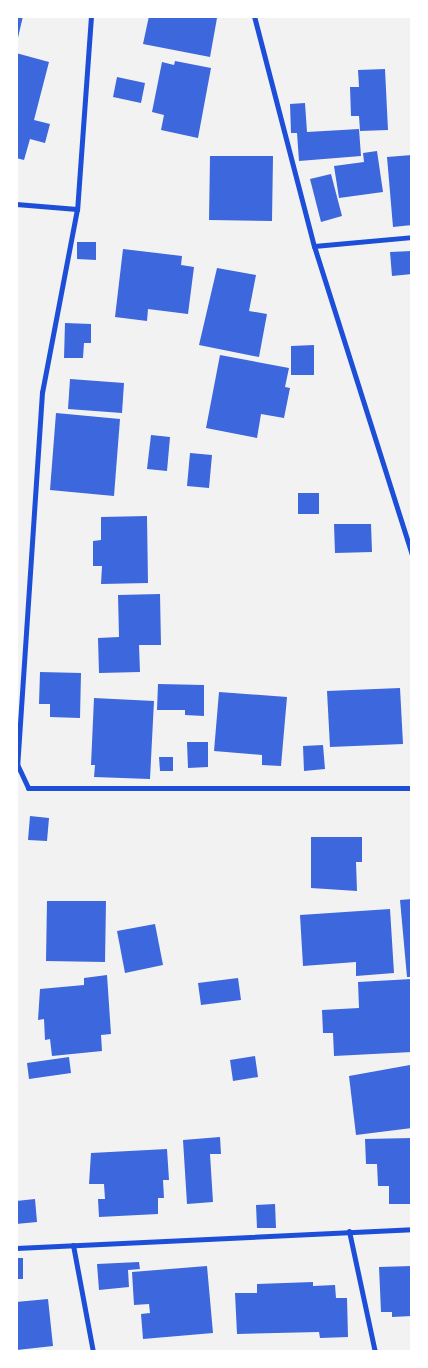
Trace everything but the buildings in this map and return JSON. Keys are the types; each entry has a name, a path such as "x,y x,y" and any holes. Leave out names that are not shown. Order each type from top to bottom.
{"street":[{"path":"91,16 77,209 42,392 17,764 28,788 412,788"},
{"path":"254,16 314,246 412,555"},
{"path":"16,204 77,209"},
{"path":"314,246 412,237"},
{"path":"16,1248 412,1229"},
{"path":"349,1231 376,1352"},
{"path":"73,1244 93,1352"}]}
